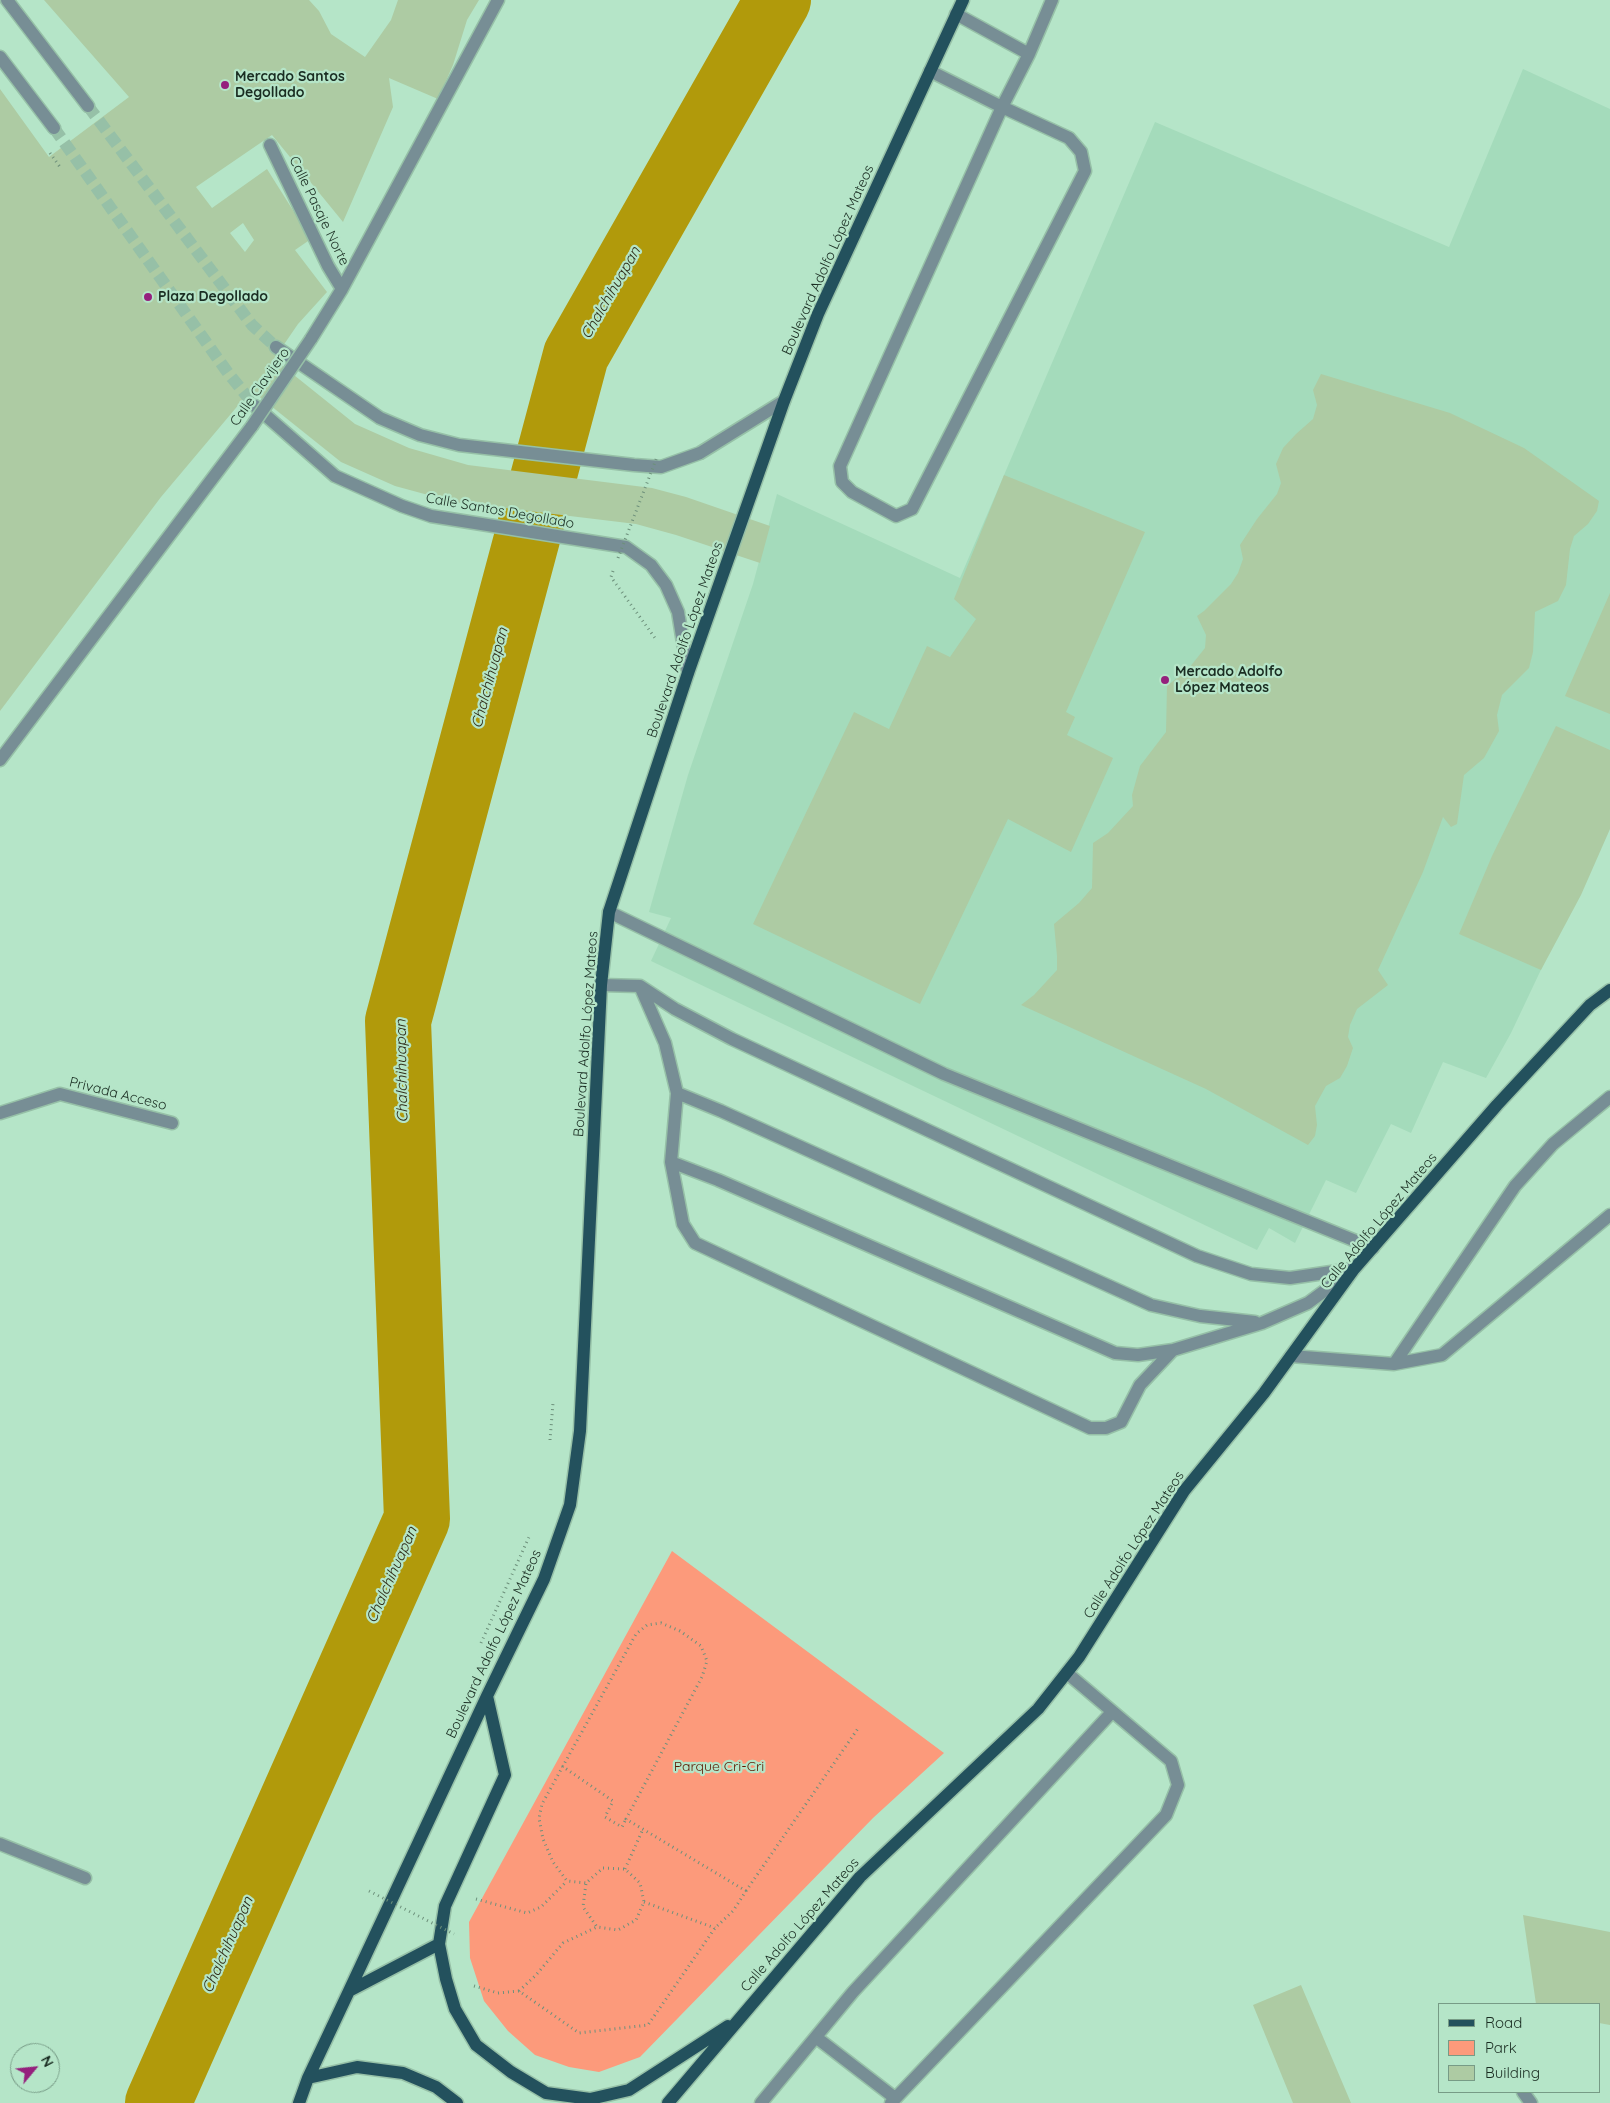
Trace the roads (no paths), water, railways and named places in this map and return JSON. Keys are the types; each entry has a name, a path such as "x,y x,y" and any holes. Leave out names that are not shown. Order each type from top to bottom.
{"main road":[{"name":"Boulevard Adolfo López Mateos","path":"299,2100 487,1696 544,1579 570,1505 580,1431 601,985 609,912 688,673 784,401 818,314 963,0"},
{"name":"Calle Adolfo López Mateos","path":"668,2103 860,1877 1038,1709 1079,1657 1184,1491 1264,1394 1354,1269 1497,1105 1590,1005 1610,990"},
{"path":"487,1696 505,1775 445,1906 439,1944 455,2010 476,2045 511,2072 546,2093 590,2099 629,2090 740,2018"},
{"path":"349,1991 439,1944"},
{"path":"308,2078 357,2067 403,2073 436,2087 457,2103"}],"street":[{"path":"7,0 88,106"},
{"name":"Calle Clavijero","path":"0,760 252,426 311,340 342,289 498,0"},
{"path":"930,71 1002,107 1069,138 1082,152 1085,171 912,509 896,516 852,492 842,482 840,466 1002,107 1029,54 1052,0"},
{"path":"956,14 1029,54"},
{"path":"0,57 54,128"},
{"name":"Calle Pasaje Norte","path":"270,145 328,266 342,289"},
{"path":"276,347 380,418 420,435 460,445 634,465 661,467 700,453 784,401"},
{"name":"Calle Santos Degollado","path":"255,406 335,476 431,516 626,547 651,565 666,585 678,612 688,673"},
{"path":"609,912 944,1074 1373,1248"},
{"path":"601,985 640,986 675,1009 732,1039 1197,1256 1251,1274 1290,1278 1354,1269"},
{"path":"640,986 665,1043 677,1093 671,1162 683,1224 696,1243 1090,1428 1106,1428 1121,1422 1140,1385 1172,1350"},
{"path":"677,1093 720,1110 1151,1306 1200,1316 1262,1323"},
{"name":"Privada Acceso","path":"0,1113 60,1094 172,1123"},
{"path":"1394,1364 1515,1186 1553,1144 1610,1097"},
{"path":"671,1162 736,1188 1114,1353 1138,1355 1172,1350 1262,1323 1308,1303 1354,1269"},
{"path":"1291,1356 1394,1364 1442,1356 1610,1215"},
{"path":"817,2038 893,2100 1166,1815 1178,1785 1171,1761 1067,1673"},
{"path":"761,2103 817,2038 853,1992 1112,1712"},
{"path":"0,1844 85,1878"}],"waterway":[{"name":"Chalchihuapan","path":"158,2103 417,1519 398,1021 576,355 778,0"}],"tunnel":[{"path":"88,106 252,325 276,347"},
{"path":"54,128 228,373 255,406"}],"place":[{"name":"Mercado Santos Degollado","path":"225,85"},
{"name":"Plaza Degollado","path":"148,297"},
{"name":"Mercado Adolfo López Mateos","path":"1165,680"}],"park label":[{"name":"Parque Cri-Cri","path":"719,1767"}]}
